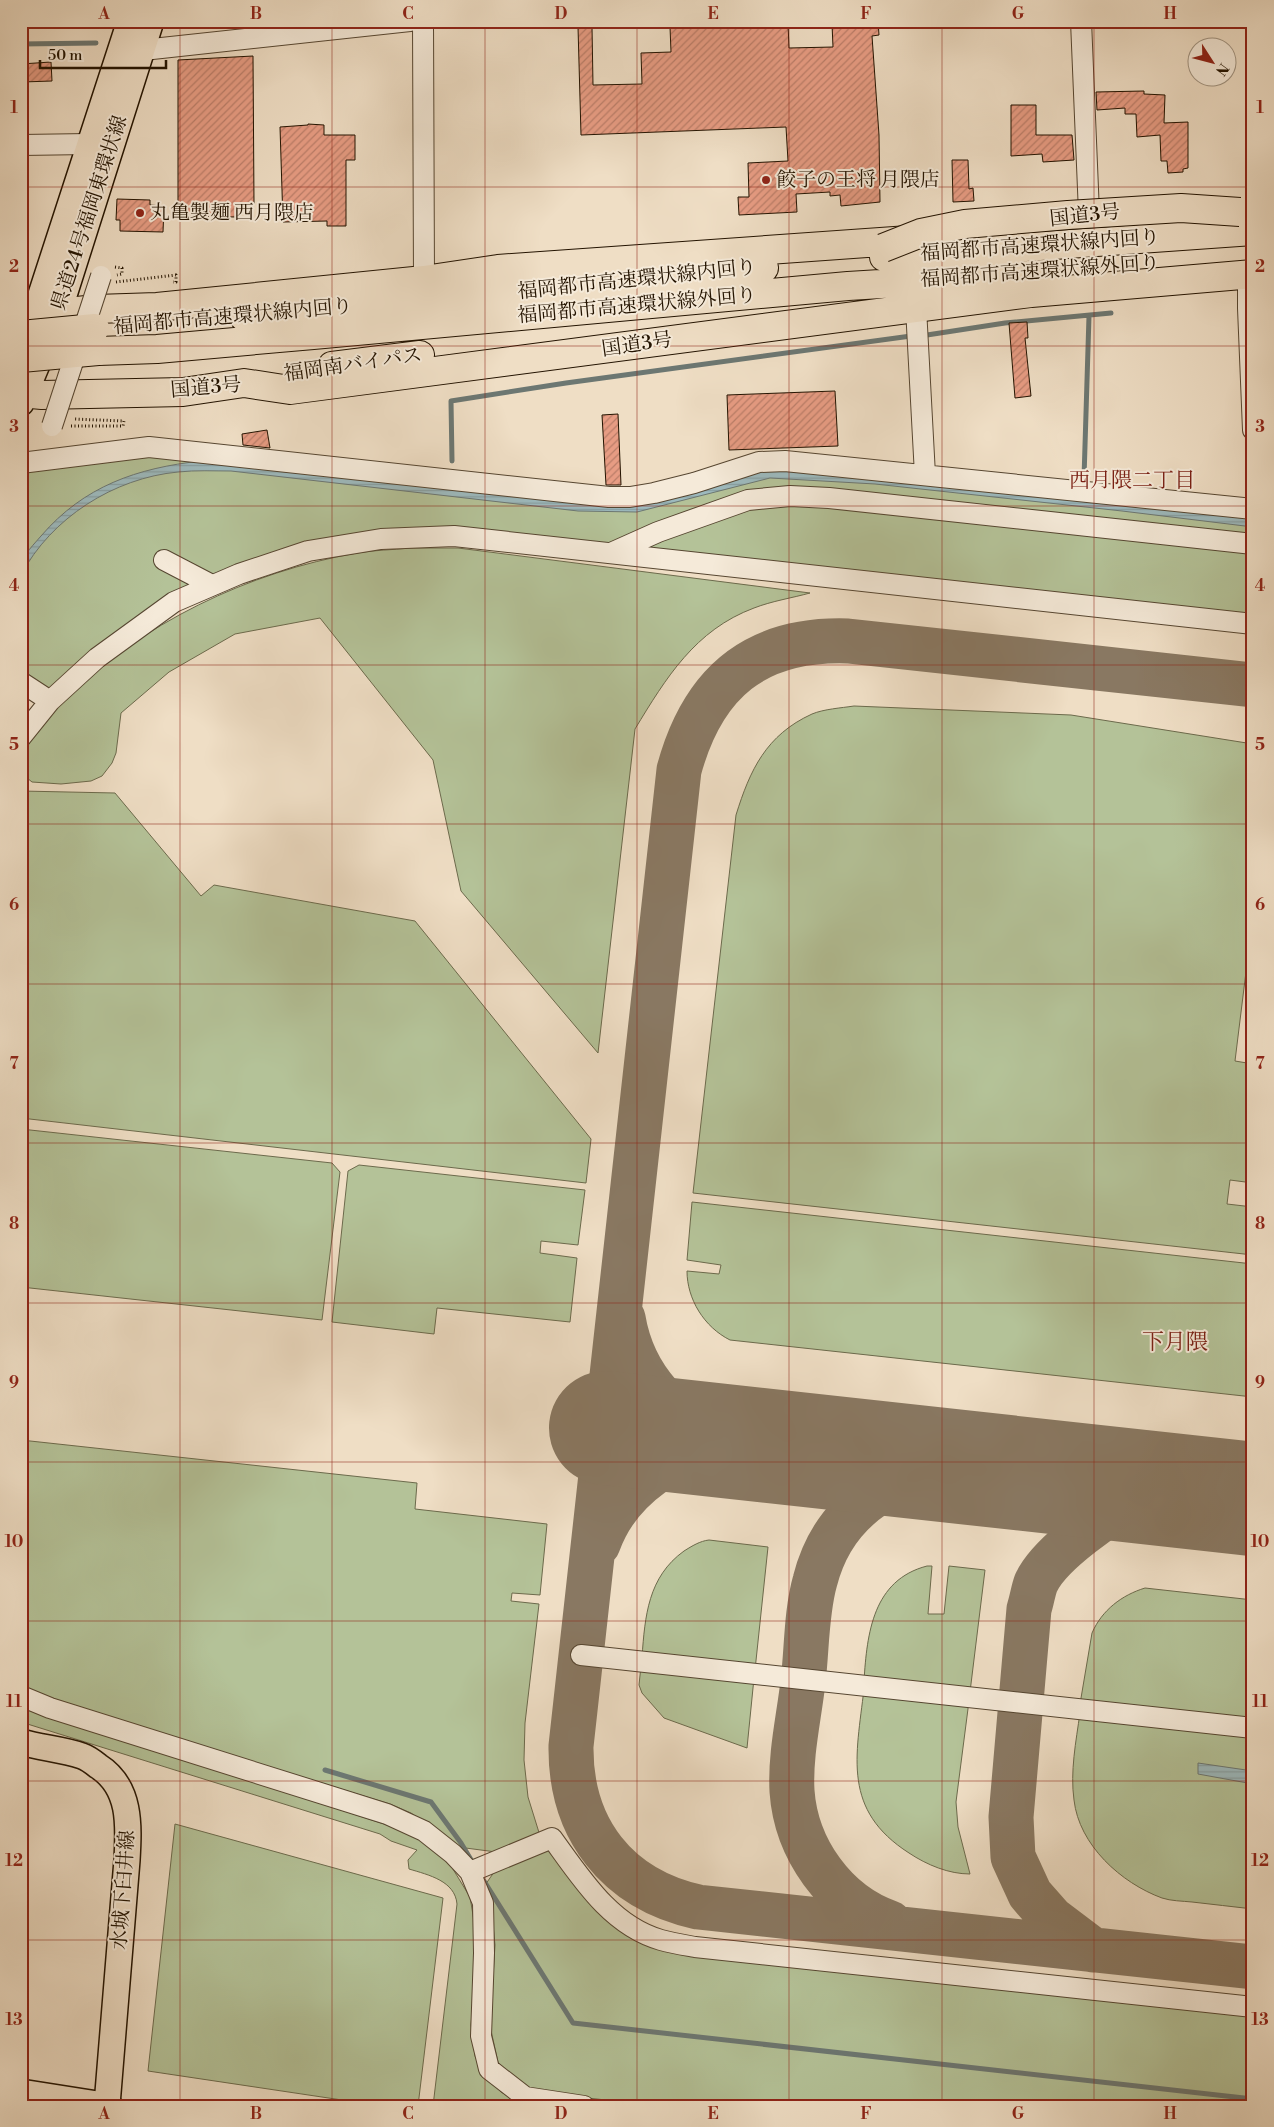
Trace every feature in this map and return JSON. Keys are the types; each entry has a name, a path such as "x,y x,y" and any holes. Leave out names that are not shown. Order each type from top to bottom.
{"highway":[{"path":"161,295 303,303 460,287 694,273 846,255 883,248 920,233 965,224 1181,208 1249,240"},
{"name":"国道3号","path":"34,320 161,295 424,280 517,268 928,238 1089,213 1249,240"},
{"name":"国道3号","path":"23,397 183,392 244,383 290,390 1031,293 1249,240"},
{"name":"福岡都市高速環状線内回り","path":"34,320 310,311 847,259 1249,240"},
{"name":"福岡南バイパス","path":"244,383 290,372 379,359 463,351 698,322 912,303 1249,240"},
{"name":"福岡都市高速環状線外回り","path":"21,358 294,337 848,286 1011,276 1249,240"}],"main road":[{"path":"21,340 34,320 130,21"},
{"name":"県道24号福岡東環状線","path":"23,397 34,320 143,50 151,21"},
{"name":"水城下臼井線","path":"21,1742 84,1756 103,1769 115,1781 127,1807 129,1826 127,1860 108,2106"},
{"path":"21,2092 108,2106"}],"street":[{"path":"143,50 410,21"},
{"path":"423,21 424,280"},
{"path":"1081,21 1089,213"},
{"path":"21,145 89,144"},
{"path":"1249,240 1248,308 1253,430"},
{"path":"52,426 105,282"},
{"path":"916,308 925,475"},
{"path":"21,463 149,447 609,497 638,495 694,483 759,462 785,461 1253,509"},
{"path":"611,553 658,532 748,500 790,496 839,499 1253,544"},
{"path":"21,736 50,701 97,658 167,608 212,585 239,574 308,551 381,539 454,536 1253,624"},
{"path":"164,560 212,585"},
{"path":"21,682 50,701"},
{"path":"581,1655 1253,1728"},
{"path":"21,1696 50,1708 407,1822 424,1831 453,1854 470,1872 483,1903 484,1953 481,2036 489,2069 525,2097 584,2106"},
{"path":"470,1872 552,1838 584,1882 609,1910 633,1928 660,1940 705,1948 1253,2007"}],"path":[{"path":"105,282 176,275 176,282 161,295"},
{"path":"105,282 136,285"},
{"path":"52,426 123,426 124,421 71,419"}],"green space":[{"path":"164,453 578,502 760,470 831,473 932,486 1253,517 1253,616 456,528 199,583 49,692 21,675 21,470"},
{"path":"410,548 458,548 810,593 754,608 733,617 715,629 684,658 671,674 635,729 598,1053 461,891 433,760 320,618 235,634 169,672 121,713 116,753 112,763 102,776 91,781 61,784 32,782 21,773 21,746 57,706 93,673 162,625 199,605 276,573 357,553"},
{"path":"854,706 1071,715 1253,744 1253,915 1235,1061 1253,1064 1253,1183 1230,1180 1227,1204 1253,1207 1253,1255 693,1193 736,815 741,799 747,783 762,756 771,743 783,732 812,714"},
{"path":"21,791 115,793 201,896 214,885 415,921 591,1139 586,1183 21,1118"},
{"path":"21,1129 332,1163 340,1172 322,1320 21,1287"},
{"path":"359,1165 585,1190 578,1245 541,1241 540,1253 577,1258 570,1322 437,1308 434,1334 332,1322 348,1171"},
{"path":"692,1202 1253,1264 1253,1397 730,1340 712,1328 705,1320 690,1292 687,1271 719,1274 721,1265 687,1260"},
{"path":"21,1440 417,1483 415,1509 547,1524 540,1595 512,1593 511,1601 539,1604 525,1723 524,1760 528,1797 541,1839 496,1852 458,1847 411,1813 390,1804 52,1701 21,1688"},
{"path":"709,1540 768,1547 755,1670 642,1657 647,1612 656,1585 672,1561 684,1551"},
{"path":"932,1566 928,1614 944,1614 949,1566 985,1570 970,1692 864,1681 871,1627 876,1611 884,1596 895,1583 909,1573"},
{"path":"1145,1588 1253,1600 1253,1723 1080,1704 1092,1633 1096,1625 1114,1604 1128,1595"},
{"path":"641,1666 754,1678 747,1748 664,1718 642,1693 639,1685"},
{"path":"864,1689 969,1701 956,1802 958,1827 970,1874 946,1871 916,1857 888,1836 873,1819 863,1800 858,1780 858,1737"},
{"path":"21,1705 417,1836 448,1861 470,1897 478,1945 471,2025 475,2056 482,2071 501,2092 527,2106 433,2106 457,1904 455,1896 446,1884 409,1869 408,1860 417,1850 391,1841 380,1834 21,1722"},
{"path":"1080,1713 1253,1732 1253,1909 1162,1898 1132,1883 1104,1860 1084,1832 1074,1800 1073,1768"},
{"path":"175,1824 443,1898 418,2106 382,2106 148,2071"},
{"path":"549,1848 626,1928 1253,2014 1253,2106 661,2106 530,2090 509,2075 498,2062 490,2026 495,1945 492,1915 483,1888 499,1865"}],"water":[{"path":"201,461 578,502 760,470 831,473 932,486 1253,517 1253,527 875,484 770,478 637,512 578,511 231,471 191,471 154,476 131,483 108,492 87,504 49,536 34,554 21,575 24,558 33,545 75,504 113,482 155,469"},
{"path":"1198,1763 1253,1771 1253,1784 1198,1774"}],"building":[{"path":"878,21 879,35 872,36 879,135 880,202 841,206 840,195 830,196 830,192 796,194 797,212 739,215 738,197 749,197 748,163 788,161 786,127 581,135 578,27 592,27 593,85 642,84 641,53 671,52 670,27 788,23 789,48 833,47 832,24"},
{"path":"253,56 254,204 236,217 178,216 178,60"},
{"path":"51,62 52,81 22,82 21,64"},
{"path":"1144,91 1144,94 1165,95 1164,123 1188,122 1188,168 1183,169 1183,172 1168,173 1167,161 1161,161 1160,135 1137,137 1136,114 1125,114 1125,108 1097,110 1096,92"},
{"path":"1011,105 1036,105 1036,135 1072,135 1074,160 1043,162 1042,154 1011,156"},
{"path":"308,124 324,125 324,135 355,135 355,160 346,160 346,226 327,226 327,221 283,222 280,127"},
{"path":"952,160 968,160 969,189 973,188 974,201 953,202"},
{"name":"丸亀製麺 西月隈店","path":"117,199 150,200 150,205 164,206 163,232 120,231 120,220 116,220"},
{"path":"1027,322 1028,338 1025,338 1031,396 1015,398 1009,323"},
{"path":"835,391 838,446 729,450 727,395"},
{"path":"618,414 621,485 606,485 602,415"},
{"path":"267,430 270,448 243,445 242,434"}],"waterway":[{"path":"21,44 96,43"},
{"path":"927,335 1005,323 1111,313"},
{"path":"1084,478 1089,316"},
{"path":"452,461 451,401 566,383 911,336"},
{"path":"325,1770 431,1802 473,1863"},
{"path":"484,1881 573,2023 1253,2099"}],"taxiway":[{"path":"1253,685 848,641 815,642 786,648 760,657 738,671 718,690 702,712 689,739 679,770 571,1746 573,1776 579,1804 589,1829 604,1851 622,1870 644,1886 669,1898 698,1907 1253,1967"},
{"path":"623,1318 628,1340 636,1360 660,1396 693,1423 712,1434 733,1442"},
{"path":"598,1544 607,1523 620,1505 634,1489 651,1475 670,1463 690,1454 733,1442"},
{"path":"890,1923 852,1903 822,1872 810,1853 795,1813 792,1791 792,1764 812,1593 824,1555 837,1532 854,1512 873,1496 895,1484 920,1475 946,1469 973,1468"},
{"path":"1093,1950 1052,1919 1030,1894 1013,1857 1011,1817 1029,1609 1036,1583 1043,1571 1067,1546 1082,1534 1128,1504 1159,1494 1178,1491"}],"runway":[{"path":"606,1428 1253,1499"}],"place":[{"name":"餃子の王将 月隈店","path":"766,180"},
{"name":"丸亀製麺 西月隈店","path":"140,213"}],"district":[{"name":"西月隈二丁目","path":"1132,481"},
{"name":"下月隈","path":"1175,1342"}]}
